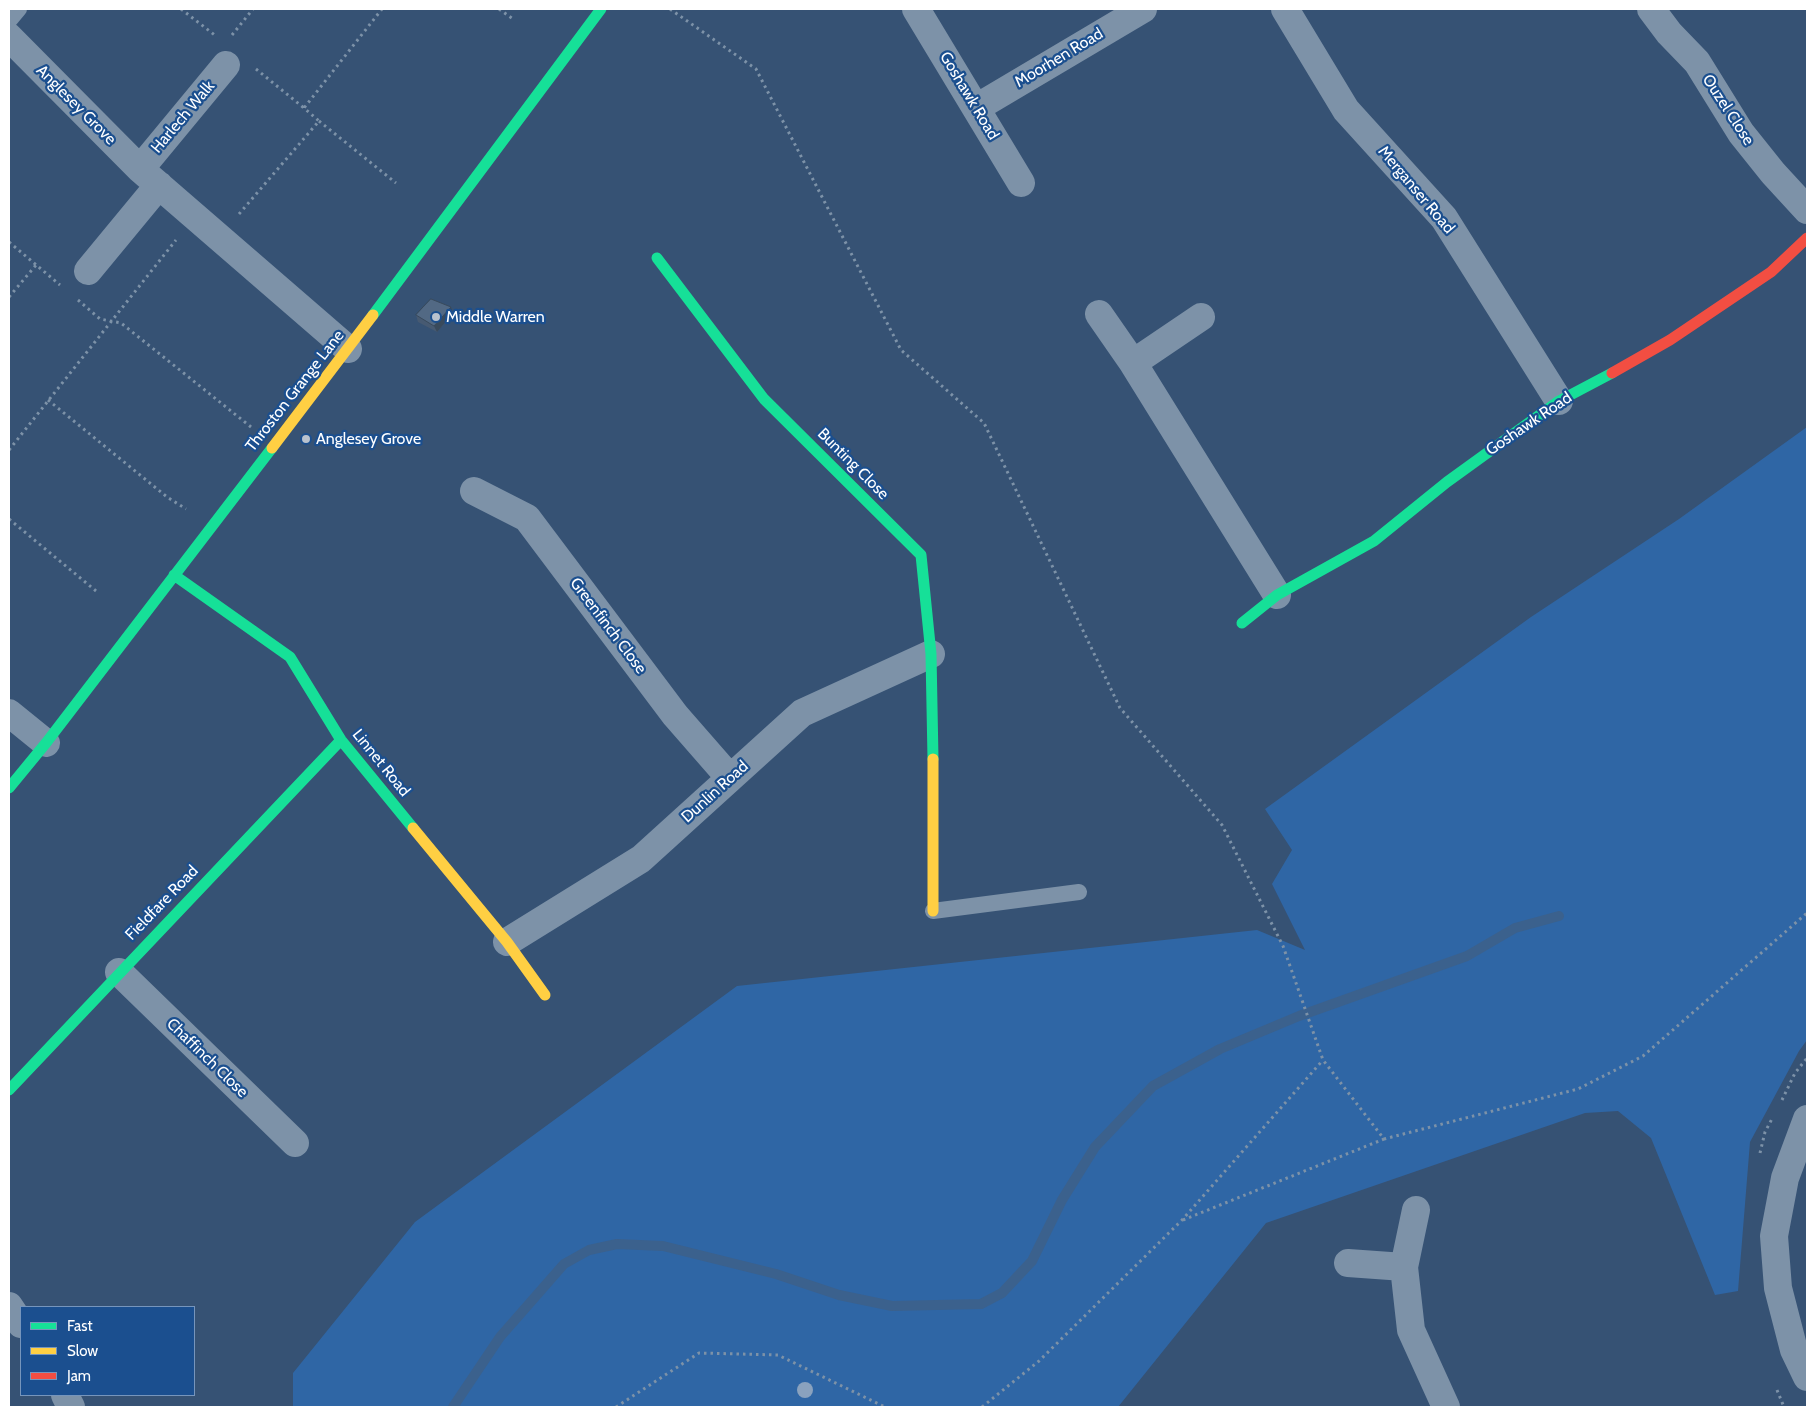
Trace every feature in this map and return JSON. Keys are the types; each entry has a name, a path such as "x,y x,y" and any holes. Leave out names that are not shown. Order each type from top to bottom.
{"street":[{"name":"Throston Grange Lane","path":"9,788 46,743 348,349 601,9"},
{"name":"Goshawk Road","path":"916,9 1021,183"},
{"name":"Moorhen Road","path":"976,108 1142,9"},
{"name":"Merganser Road","path":"1285,9 1346,110 1444,218 1560,401"},
{"name":"Ouzel Close","path":"1651,9 1669,33 1696,62 1741,133 1773,174 1807,210"},
{"name":"Anglesey Grove","path":"9,37 150,177 348,349"},
{"name":"Harlech Walk","path":"88,271 226,65"},
{"name":"Goshawk Road","path":"1242,623 1277,595 1342,560 1374,540 1446,482 1560,401 1670,340 1771,272 1807,238"},
{"name":"Bunting Close","path":"657,258 764,399 921,556 930,654 932,911"},
{"path":"1099,314 1133,363 1277,595"},
{"path":"1133,363 1201,317"},
{"name":"Greenfinch Close","path":"474,491 528,518 675,715 730,778"},
{"name":"Linnet Road","path":"174,575 290,658 341,740 507,942 545,995"},
{"name":"Dunlin Road","path":"507,942 641,858 802,713 930,654"},
{"path":"9,713 46,743"},
{"name":"Fieldfare Road","path":"9,1090 341,740"},
{"name":"Chaffinch Close","path":"119,972 296,1143"},
{"path":"1807,1119 1785,1178 1774,1236 1778,1288 1794,1350 1807,1377"},
{"path":"1416,1210 1404,1267 1410,1330 1446,1407"},
{"path":"1348,1263 1404,1267"},
{"path":"9,1306 20,1322"}],"lane":[{"path":"9,21 19,9"},
{"path":"932,911 1079,892"}],"path":[{"path":"231,36 253,9"},
{"path":"382,9 304,108 396,183"},
{"path":"499,9 513,19"},
{"path":"670,9 756,69 901,350 984,423 1120,708 1222,825 1283,946 1323,1060 1384,1139"},
{"path":"219,237 319,121"},
{"path":"9,450 196,217"},
{"path":"9,242 65,289"},
{"path":"9,298 36,265"},
{"path":"72,295 100,319 121,323 229,410 275,444"},
{"path":"48,400 167,497 212,526"},
{"path":"9,519 96,592"},
{"path":"1182,1220 1384,1139 1578,1089 1643,1056 1807,913"},
{"path":"982,1407 1039,1361 1182,1220 1323,1060"},
{"path":"616,1407 699,1353 778,1356 885,1407"}],"shaded area":[{"path":"1807,427 1807,1040 1799,1051 1750,1142 1738,1291 1715,1295 1651,1138 1618,1111 1585,1113 1266,1223 1118,1407 293,1407 293,1373 415,1222 737,986 1257,930 1305,950 1272,884 1292,850 1265,809 1531,617 1679,519"}],"building":[{"path":"431,299 451,307 434,326 416,315"}],"waterway":[{"path":"453,1407 500,1337 564,1264 589,1250 617,1244 663,1246 776,1274 839,1295 892,1306 981,1304 1002,1293 1032,1261 1062,1200 1095,1147 1153,1086 1220,1049 1299,1016 1467,956 1515,928 1559,916"}],"traffic: fast":[{"path":"373,315 601,9"},
{"path":"657,258 764,399 921,555 931,654 933,759"},
{"path":"1242,623 1277,595 1374,541 1447,482 1559,401 1612,373"},
{"path":"9,788 46,743 272,448"},
{"path":"174,575 290,657 341,740 413,828"},
{"path":"9,1090 341,740"}],"traffic: slow":[{"path":"272,448 373,315"},
{"path":"933,759 933,911"},
{"path":"413,828 507,942 545,995"}],"traffic: jam":[{"path":"1612,373 1670,340 1771,272 1807,238"}],"place":[{"name":"Middle Warren","path":"436,317"},
{"name":"Anglesey Grove","path":"306,439"}]}
